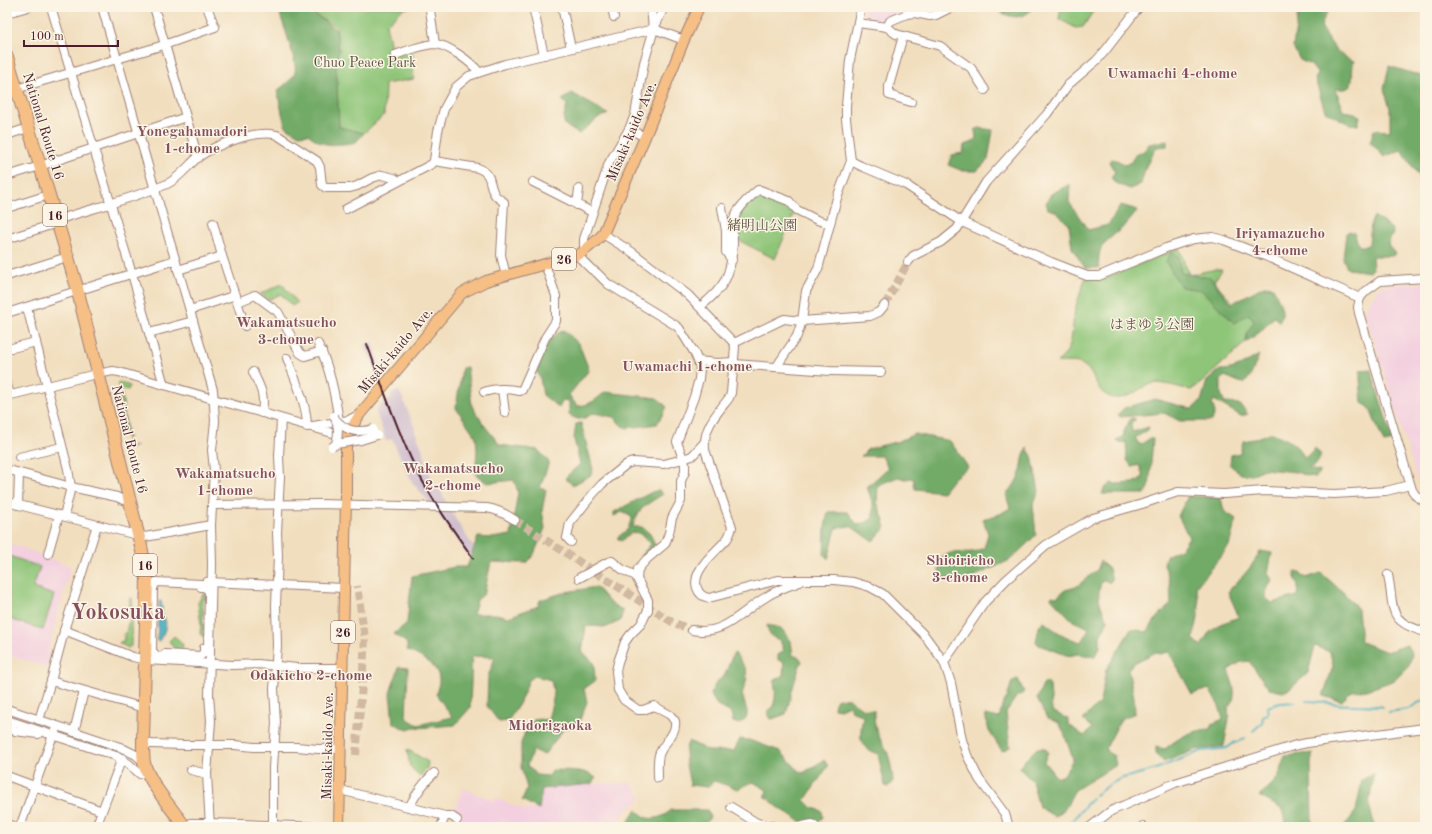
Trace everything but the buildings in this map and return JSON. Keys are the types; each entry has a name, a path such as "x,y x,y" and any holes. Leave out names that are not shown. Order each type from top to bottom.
{"highway":[{"name":"National Route 16","path":"7,57 10,88 22,130 37,167 42,197 54,223 61,260 74,292"},
{"name":"National Route 16","path":"10,88 37,167 74,292 147,578 143,741 140,759 154,784 185,827"},
{"name":"National Route 16","path":"95,374 123,500 136,535 145,656 138,706 140,774 176,827"}],"main road":[{"name":"Misaki-kaido Ave.","path":"339,827 346,505 350,434 360,414 462,293 486,282 581,253 603,234 699,7"}],"street":[{"path":"7,13 28,7"},
{"path":"51,7 164,385"},
{"path":"102,7 212,386 215,422 212,450 214,470 211,525 212,564 209,695 211,721 207,774 209,825"},
{"path":"154,7 198,158"},
{"path":"10,88 164,45 215,27 207,7"},
{"path":"533,7 544,55"},
{"path":"562,7 571,48"},
{"path":"612,7 614,17"},
{"path":"651,7 653,29"},
{"path":"658,778 657,766 659,755 674,731 675,721 670,715 654,706 643,710 634,708 624,700 618,690 616,672 618,662 626,642 630,635 641,624 648,610 648,600 636,576 638,569 647,559 665,544 672,518 681,501 681,481 685,472 686,464 677,442 694,396 700,368 698,361 679,328 608,284 592,269 581,253 592,212 609,163 629,129 634,115 644,63 653,29 664,7"},
{"path":"777,366 797,336 802,321 806,290 818,269 837,198 851,161 846,106 850,60 861,7"},
{"path":"887,27 890,21 907,14 915,13 930,16 936,15 952,7"},
{"path":"908,262 913,256 941,242 957,229 986,182 1047,114 1068,85 1105,51 1139,7"},
{"path":"430,10 435,44"},
{"path":"858,23 887,27 896,34 940,46 971,68 985,90"},
{"path":"346,209 432,164 434,161 438,131 448,102 456,87 463,80 479,72 571,48 653,29 684,40"},
{"path":"903,36 889,86 889,95 911,102"},
{"path":"395,55 435,44 450,50 473,65 479,72"},
{"path":"7,176 186,117"},
{"path":"629,129 645,137"},
{"path":"7,135 22,130"},
{"path":"7,239 170,183 198,158 212,149 257,134 270,133 277,135 317,161 320,167 324,187 350,188 382,175 394,178 399,182"},
{"path":"434,161 478,168 484,170 491,180 495,195 504,202 502,255 506,276"},
{"path":"851,161 906,184 962,222 1051,262 1087,276 1099,276 1111,272 1166,248 1194,239 1205,237 1219,238 1272,259 1360,298"},
{"path":"533,182 592,212"},
{"path":"577,205 579,189"},
{"path":"700,307 724,284 732,260 734,218 745,202 758,190 789,201 797,210 817,220 830,224"},
{"path":"7,208 42,197"},
{"path":"722,208 726,231 726,252 732,260"},
{"path":"213,223 245,326"},
{"path":"603,234 632,252 677,286 700,307 734,343 735,347 731,393 707,429 704,443 705,450 732,527 728,538 698,574 696,584 700,594 709,598 778,580 834,580 853,582 870,587 883,594 925,636 944,662 951,683 962,740 967,755 980,779 1005,814 1009,827"},
{"path":"178,270 222,256"},
{"path":"7,276 61,260"},
{"path":"7,313 175,260"},
{"path":"484,392 496,389 522,390 545,338 556,321 556,296 545,264"},
{"path":"1425,278 1380,281 1366,291 1360,298 1358,307 1410,485 1416,496 1425,502"},
{"path":"7,384 8,396 95,374 119,372 307,427 350,434 365,431 375,432 356,441 334,446 338,430 337,419 332,386 320,347 305,356 300,354 278,312 255,295 190,310"},
{"path":"734,343 784,319 802,321 870,316 879,312 885,305"},
{"path":"28,307 71,487 48,554"},
{"path":"149,333 193,321"},
{"path":"12,348 36,342"},
{"path":"287,358 303,400 307,417 307,427"},
{"path":"698,361 830,371 881,372"},
{"path":"254,372 264,401 262,414"},
{"path":"502,389 504,413"},
{"path":"307,427 337,419 349,420 360,414"},
{"path":"273,826 274,746 276,723 274,690 276,666 278,505 281,419"},
{"path":"337,419 356,441"},
{"path":"571,542 567,538 570,523 602,484 627,464 639,462 664,464 683,459 692,456 704,443"},
{"path":"19,457 62,446"},
{"path":"9,470 19,474 71,487 117,497 123,500"},
{"path":"18,505 19,474"},
{"path":"944,662 985,602 1006,580 1046,545 1093,518 1178,492 1224,494 1264,492 1334,494 1386,492 1410,485"},
{"path":"7,502 145,537 211,525"},
{"path":"212,505 346,505 486,508 496,509 515,520"},
{"path":"38,720 97,525"},
{"path":"579,578 612,561 623,570 636,576"},
{"path":"1388,575 1394,614 1399,620 1411,628 1425,632"},
{"path":"147,578 344,588"},
{"path":"692,630 702,632 725,626 766,597 785,587 805,580"},
{"path":"156,582 202,584 201,587 204,587 209,591 208,648 204,648 204,653 200,656 165,654 164,657 145,656 153,588 156,582"},
{"path":"64,630 145,656 210,663 297,668 342,668"},
{"path":"51,681 138,706"},
{"path":"74,732 84,691"},
{"path":"7,709 120,747 140,759"},
{"path":"7,720 122,758 140,774"},
{"path":"7,727 15,731 50,735"},
{"path":"20,827 35,786 50,735 59,727"},
{"path":"1090,827 1111,811 1175,783 1294,746 1425,728"},
{"path":"143,741 151,744 274,746 340,749"},
{"path":"96,827 122,758"},
{"path":"191,770 207,774"},
{"path":"409,807 416,794 434,773"},
{"path":"7,776 102,811"},
{"path":"340,790 445,816 451,816 457,820"},
{"path":"731,807 757,823 775,827"},
{"path":"441,827 445,816"},
{"path":"185,827 191,823 209,825 326,827"},
{"path":"7,824 15,827"},
{"path":"798,827 812,824 816,827"}],"shaded area":[{"path":"865,7 949,7 931,13 912,9 886,20 883,24 862,20"},
{"path":"1425,283 1425,495 1420,489 1365,311 1377,290 1382,286"},
{"path":"373,342 381,366 374,368 365,345"},
{"path":"399,390 415,428 414,429 434,484 442,494 458,523 478,554 471,559 412,482 392,439 386,441 376,412 380,405 391,399 391,394"},
{"path":"7,544 16,545 71,567 49,647 48,668 7,654"},
{"path":"632,783 642,799 629,808 612,827 603,827 589,821 584,827 460,827 454,822 454,812 463,788 494,801 495,798 525,810 535,809 541,793 558,784"}],"green space":[{"path":"278,7 305,7 336,30 339,50 336,60 339,127 364,133 355,143 335,145 325,144 314,139 308,134 299,135 285,126 277,91 292,78 295,73 295,68 292,51"},
{"name":"Chuo Peace Park","path":"301,7 412,7 403,9 386,25 393,56 412,51 414,79 385,84 384,115 364,133 334,132 332,68 339,50 336,27"},
{"path":"994,7 1034,7 1025,15 1014,17 1004,14"},
{"path":"1061,7 1096,7 1083,27 1076,28 1059,19"},
{"path":"1302,7 1331,7 1321,26 1334,47 1342,55 1354,61 1350,87 1345,89 1336,89 1343,111 1355,113 1360,117 1358,125 1349,124 1325,111 1315,79 1317,73 1311,65 1300,60 1293,47 1298,13 1302,10"},
{"path":"1389,66 1425,77 1425,204 1419,201 1422,180 1401,150 1384,157 1370,142 1374,130 1390,131 1390,108 1384,89"},
{"path":"572,93 608,114 599,117 579,134 564,123 567,105 562,100"},
{"path":"979,128 993,130 988,160 977,171 963,171 948,165 952,155 963,153 964,145 971,143 976,139 975,130"},
{"path":"1167,141 1167,146 1157,147 1146,166 1141,184 1130,189 1115,183 1111,177 1115,172 1109,162 1111,159 1117,160 1125,165 1131,162 1135,155 1144,151 1149,144"},
{"path":"1070,184 1069,202 1088,230 1108,225 1121,205 1138,210 1126,225 1103,245 1099,254 1099,268 1085,268 1072,248 1069,225 1055,211 1048,209 1046,203 1051,194"},
{"name":"緒明山公園","path":"762,193 788,204 795,211 775,259 736,239 737,224 740,214 758,194"},
{"path":"1374,216 1392,229 1393,233 1388,244 1395,254 1392,256 1372,256 1373,269 1370,272 1348,269 1343,259 1346,233 1350,231 1354,233 1359,246 1366,246 1369,244 1371,223"},
{"name":"はまゆう公園","path":"1179,248 1189,275 1216,269 1222,270 1214,281 1235,305 1267,291 1258,331 1201,383 1191,390 1155,383 1124,397 1114,398 1107,396 1102,392 1086,367 1076,363 1057,362 1063,357 1070,345 1076,306 1086,278 1105,278"},
{"path":"1172,251 1178,256 1181,273 1211,278 1231,304 1264,286 1273,287 1282,309 1279,322 1274,317 1260,332 1246,342 1247,333 1254,321 1249,314 1234,323 1201,290 1181,287 1166,262"},
{"path":"282,284 297,303 292,306 281,294 268,300 260,294"},
{"path":"564,330 579,344 589,370 569,395 577,406 581,406 596,400 605,392 657,398 667,407 657,424 627,428 622,426 613,417 594,413 579,419 569,415 569,401 563,400 559,408 543,395 540,378 536,370 543,352 549,342"},
{"path":"1259,355 1251,375 1245,383 1224,376 1221,380 1221,394 1225,403 1239,404 1248,414 1241,416 1214,400 1212,404 1215,412 1212,421 1180,421 1164,413 1120,417 1118,414 1124,408 1155,399 1192,409 1201,401 1207,381 1220,370 1235,368"},
{"path":"467,367 472,406 484,425 500,445 538,450 549,462 540,488 546,490 542,511 545,528 534,554 527,563 491,562 484,594 477,600 473,614 496,614 508,617 538,606 540,600 566,592 596,587 609,602 623,611 620,621 607,627 586,626 582,651 594,663 595,681 584,689 587,702 579,722 563,730 544,755 533,750 527,765 536,775 548,776 552,770 569,770 580,771 596,778 591,784 542,789 539,809 522,800 527,788 521,767 521,743 525,732 535,719 548,720 554,695 551,680 535,676 529,680 519,704 508,721 499,722 487,706 488,677 495,657 472,656 470,708 455,725 404,729 393,722 390,693 399,667 408,668 406,718 418,725 452,717 436,694 439,680 438,673 435,668 431,664 407,650 407,643 394,634 407,623 412,576 455,567 467,567 478,537 492,538 511,535 518,492 514,480 487,483 475,474 477,451 476,437 456,408 462,368"},
{"path":"1371,370 1393,441 1384,443 1369,407 1362,403 1360,371"},
{"path":"119,382 130,386 128,390 121,388 129,447 137,446 128,449 118,383"},
{"path":"1131,418 1136,419 1131,423 1132,432 1149,427 1148,430 1135,438 1140,445 1149,439 1153,439 1149,488 1145,494 1102,494 1104,489 1111,483 1134,483 1143,477 1139,465 1132,467 1127,460 1126,442 1119,443 1116,440 1123,437 1124,431"},
{"path":"581,423 593,469 591,475 573,485 565,478 580,464 574,439 576,424"},
{"path":"1271,433 1291,442 1299,449 1305,458 1315,448 1321,455 1317,463 1309,469 1321,472 1316,477 1296,472 1263,469 1252,475 1241,474 1230,465 1231,455 1240,453 1243,441"},
{"path":"915,434 950,441 968,467 954,478 943,492 915,489 913,478 905,479 898,477 878,485 877,502 886,527 873,541 850,526 836,528 828,559 824,555 825,527 828,512 848,512 857,525 867,522 873,518 873,504 867,487 888,468 882,456 861,456 868,449 899,441"},
{"path":"1027,448 1032,456 1039,491 1033,505 1036,535 1010,560 971,578 940,579 939,570 943,557 950,553 973,552 984,548 988,534 983,519 1000,514 1010,508 1006,495 1019,476"},
{"path":"659,490 663,494 640,511 633,527 642,527 650,534 656,546 646,555 644,552 651,544 644,536 634,533 630,534 622,541 617,538 628,529 632,517 622,512 614,516 614,512 652,492"},
{"path":"1188,496 1221,498 1224,511 1236,519 1229,546 1196,587 1199,612 1193,638 1201,646 1208,634 1220,624 1239,617 1228,592 1250,568 1261,551 1272,553 1268,573 1272,580 1267,588 1266,598 1272,603 1297,596 1298,586 1295,572 1300,572 1306,578 1321,573 1344,593 1358,609 1361,642 1387,652 1407,645 1412,654 1409,666 1395,680 1367,690 1352,691 1342,701 1323,696 1333,666 1330,652 1315,646 1308,673 1290,689 1283,692 1269,689 1249,661 1241,662 1228,670 1233,685 1234,694 1228,708 1229,719 1224,746 1195,750 1164,762 1156,755 1156,747 1165,749 1186,735 1197,731 1211,729 1212,724 1223,719 1219,706 1209,689 1192,694 1169,652 1160,654 1156,652 1134,663 1128,669 1134,697 1135,713 1121,719 1106,748 1109,753 1114,756 1116,765 1075,790 1065,808 1059,814 1054,816 1039,807 1032,781 1019,768 1037,748 1045,748 1048,752 1044,762 1057,778 1064,775 1073,759 1059,723 1047,718 1037,699 1043,685 1047,682 1050,686 1052,711 1068,719 1068,724 1084,736 1092,728 1083,720 1100,702 1106,670 1131,629 1147,632 1158,616 1171,604 1170,583 1164,564 1166,556 1182,548 1189,537 1178,516"},
{"path":"7,555 40,567 33,588 54,595 43,630 7,618"},
{"path":"1100,561 1109,569 1112,580 1109,583 1107,581 1102,581 1100,586 1100,601 1108,620 1100,636 1100,647 1094,657 1077,654 1069,656 1039,645 1036,642 1039,627 1043,621 1056,631 1070,638 1081,642 1084,639 1089,628 1073,621 1051,598 1052,596 1057,597 1065,590 1076,587 1098,569"},
{"path":"203,594 209,595 207,599 203,599 204,630 202,634 205,635 205,638 200,634 201,624 198,603"},
{"path":"130,598 132,598 131,646 128,648 119,643 124,640 124,633 126,633 128,623 130,622"},
{"path":"767,625 781,628 791,641 793,656 798,656 802,661 795,680 786,714 772,719 769,718 767,713 773,707 774,703 774,681 783,675 784,662 778,660 778,655 784,651 780,640 772,637 769,633"},
{"path":"174,636 182,643 183,647 178,651 169,641"},
{"path":"735,653 746,669 747,678 742,694 747,711 747,717 739,724 733,722 731,713 717,705 710,694 716,683 725,675 733,654"},
{"path":"1018,679 1024,692 1017,696 1006,712 1010,747 1002,751 989,731 985,715 999,718 1012,681"},
{"path":"838,698 849,699 863,709 874,710 876,729 888,754 891,768 893,781 888,787 885,786 878,754 866,748 861,739 863,715 853,712 849,705 840,709 834,708"},
{"path":"740,739 749,740 780,751 799,771 803,773 824,760 828,766 805,800 813,808 822,811 823,817 817,824 803,823 778,807 765,796 767,790 753,782 738,789 714,781 707,787 690,785 685,757 689,741 709,751 734,751"},
{"path":"407,749 428,762 427,768 420,776 410,767"},
{"path":"1313,753 1311,763 1312,827 1286,827 1282,809 1259,796 1279,775 1284,756"},
{"path":"1374,773 1369,805 1375,826 1344,827 1356,811 1362,780"},
{"path":"636,810 647,818 657,818 663,816 670,810 707,810 710,817 705,824 705,827 625,827"}],"water":[{"path":"159,601 161,601 162,614 166,624 163,635 159,641 157,641"}],"waterway":[{"path":"1389,712 1408,709 1425,699"},
{"path":"1306,701 1383,707"},
{"path":"1253,731 1262,723 1263,716 1268,714 1267,707 1280,703 1296,702"},
{"path":"1095,795 1112,783 1123,778 1153,770 1202,751 1227,748 1234,743 1245,739"},
{"path":"1067,827 1092,798"}],"tunnel":[{"path":"885,305 908,262"},
{"path":"515,520 672,622 692,630"},
{"path":"356,755 365,638 357,586"}],"railway":[{"path":"367,344 395,422 415,467 435,502 473,558"}],"district":[{"name":"Uwamachi 4-chome","path":"1172,73"},
{"name":"Yonegahamadori 1-chome","path":"192,140"},
{"name":"Iriyamazucho 4-chome","path":"1280,242"},
{"name":"Wakamatsucho 3-chome","path":"286,330"},
{"name":"Uwamachi 1-chome","path":"687,366"},
{"name":"Wakamatsucho 2-chome","path":"453,476"},
{"name":"Wakamatsucho 1-chome","path":"225,482"},
{"name":"Shioiricho 3-chome","path":"960,568"},
{"name":"Yokosuka","path":"118,611"},
{"name":"Odakicho 2-chome","path":"311,675"},
{"name":"Midorigaoka","path":"550,725"}]}
